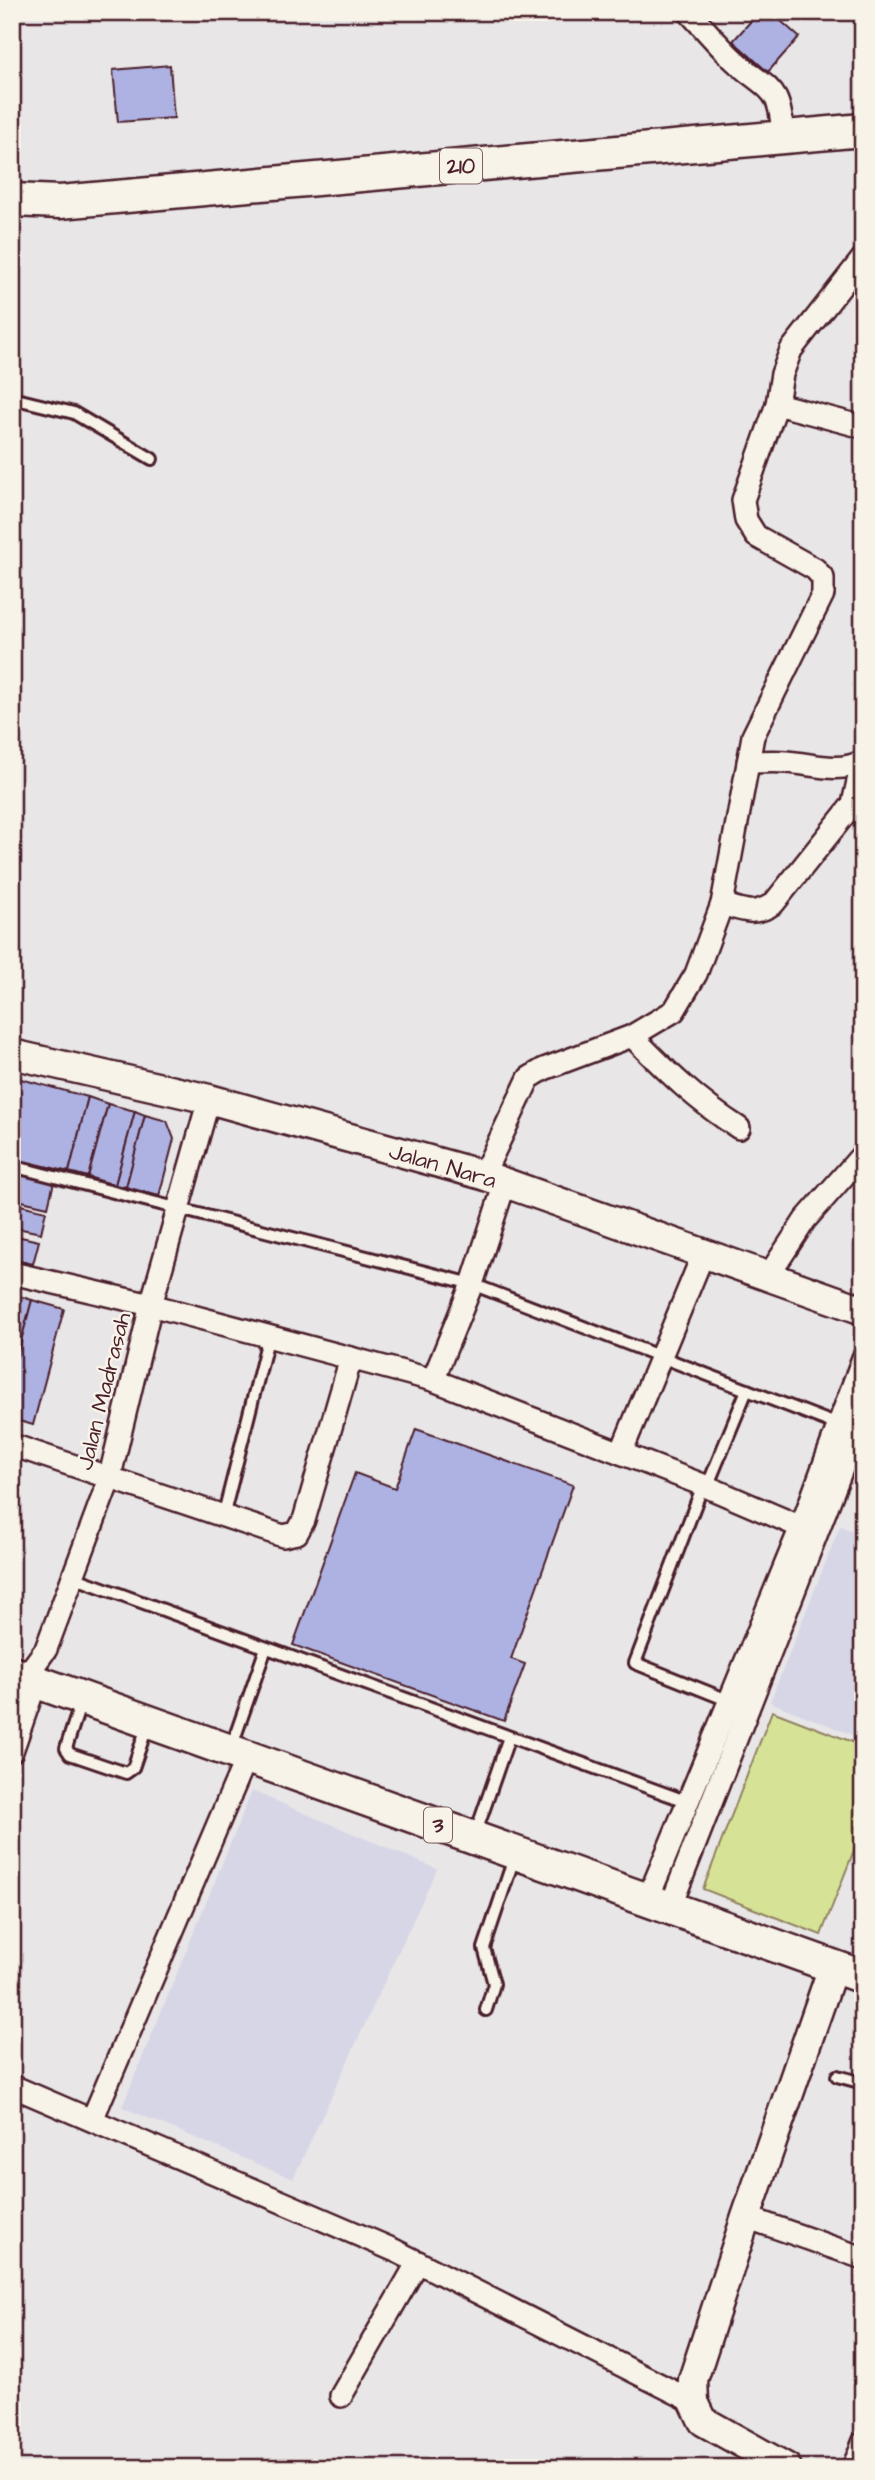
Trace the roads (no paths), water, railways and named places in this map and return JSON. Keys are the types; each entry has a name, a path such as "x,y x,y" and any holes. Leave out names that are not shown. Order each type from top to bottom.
{"main road":[{"name":"210","path":"12,200 60,202 863,130"},
{"name":"210","path":"12,221 60,202"},
{"name":"Jalan Nara","path":"12,1054 209,1099 494,1179 863,1310"},
{"name":"3","path":"20,1676 863,1978"},
{"path":"787,2468 703,2421 694,2402 693,2380 746,2217 833,1967"}],"street":[{"path":"689,12 735,62 774,92 781,109 783,138"},
{"path":"432,1380 471,1284 494,1179 529,1078 544,1069 632,1036 674,1012 696,974 722,904 748,762 761,716 823,594 823,578 814,569 756,536 746,520 743,500 777,404 782,374 791,350 863,258"},
{"path":"777,404 863,427"},
{"path":"722,904 750,913 762,912 774,903 853,804 862,762 818,769 790,762 748,762"},
{"path":"632,1036 678,1084 705,1107 739,1128"},
{"name":"Jalan Madrasah","path":"20,1676 40,1661 109,1480 151,1305 209,1099"},
{"path":"769,1275 805,1220 863,1154"},
{"path":"621,1453 704,1252"},
{"path":"12,1273 270,1335 432,1380 705,1486 801,1527"},
{"path":"12,1446 283,1536 297,1533 304,1520 351,1358"},
{"path":"658,1904 851,1436 863,1358"},
{"path":"658,1904 688,1802 801,1527 863,1415"},
{"path":"12,1751 20,1676"},
{"path":"92,2120 239,1753"},
{"path":"12,2086 418,2262 694,2402"},
{"path":"746,2217 863,2258"},
{"path":"341,2396 418,2262"},
{"path":"853,2468 863,2443"}],"lane":[{"path":"12,398 74,413 152,459"},
{"path":"12,1166 471,1284 747,1390 851,1436"},
{"path":"223,1517 270,1335"},
{"path":"730,1701 635,1663 705,1486 747,1390"},
{"path":"73,1577 688,1802"},
{"path":"239,1753 266,1648"},
{"path":"83,1698 66,1748 70,1754 126,1773 133,1768 149,1722"},
{"path":"474,1838 509,1737"},
{"path":"486,2010 494,1984 484,1948 515,1855"},
{"path":"837,2076 863,2083"}]}
